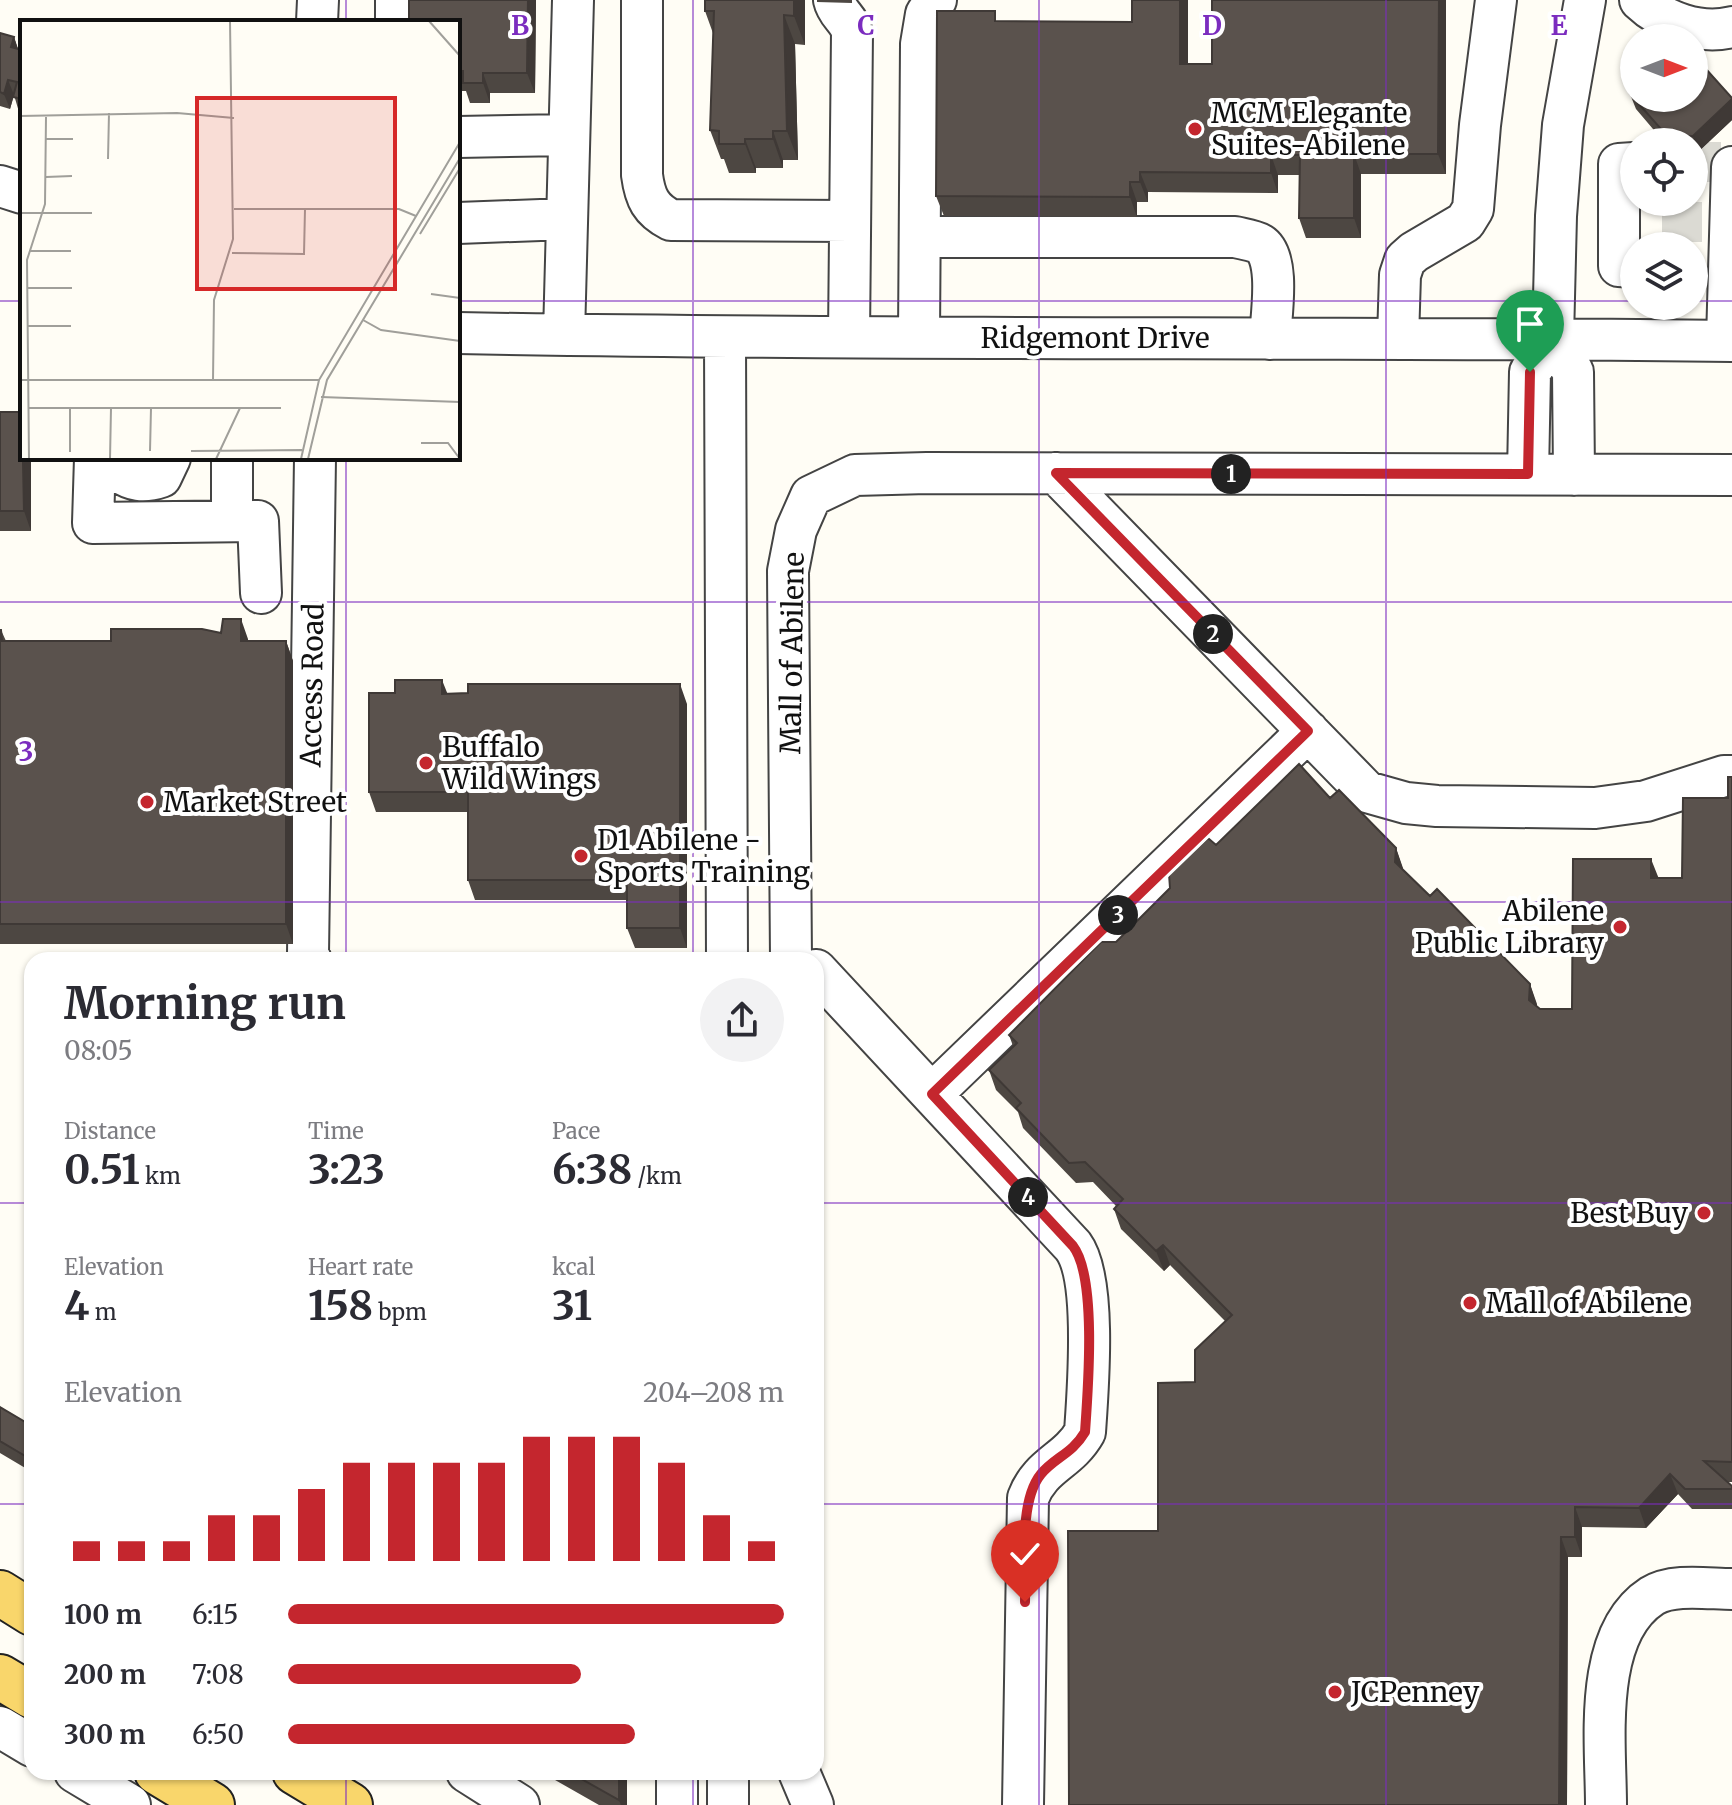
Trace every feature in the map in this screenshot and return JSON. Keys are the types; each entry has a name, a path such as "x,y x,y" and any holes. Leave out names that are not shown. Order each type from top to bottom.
{"main road":[{"path":"0,1593 24,1608"},
{"path":"0,1677 24,1691"},
{"path":"170,1780 212,1805"},
{"path":"311,1780 350,1805"}],"street":[{"path":"317,20 318,0"},
{"path":"564,335 573,0"},
{"path":"642,0 642,175 644,192 651,207 671,220 850,221"},
{"path":"919,337 921,44 926,14 936,0"},
{"path":"1398,339 1400,275 1405,260 1465,222 1473,209 1496,0"},
{"path":"1574,475 1573,372 1553,338 1555,244 1563,125 1585,0"},
{"path":"1640,0 1650,9 1685,25 1709,30 1732,27"},
{"path":"849,337 850,11"},
{"path":"460,137 569,135"},
{"path":"1560,165 1620,163"},
{"path":"1728,164 1712,268 1729,340"},
{"path":"0,186 20,192"},
{"path":"460,223 567,219"},
{"path":"920,237 1235,237 1258,243 1267,250 1273,276 1270,339"},
{"path":"1555,244 1620,254"},
{"name":"Ridgemont Drive","path":"460,333 725,337 1553,338 1647,323 1729,340"},
{"path":"725,337 727,952"},
{"path":"1528,474 1530,372 1553,338"},
{"path":"95,460 93,523 258,521 261,593"},
{"path":"113,460 117,471 131,479 147,482 161,477 169,460"},
{"path":"232,460 232,521"},
{"name":"Access Road","path":"308,952 315,460"},
{"path":"1056,473 1367,792 1406,803 1437,806 1595,808 1646,801 1732,776"},
{"name":"Mall of Abilene","path":"801,952 788,571 796,530 811,496 855,475 1732,475"},
{"path":"932,1094 1308,731"},
{"path":"824,982 1073,1246 1081,1260 1086,1282 1085,1432 1067,1455 1043,1472 1028,1498 1023,1805"},
{"path":"1606,1805 1606,1693 1614,1646 1633,1613 1654,1594 1681,1589 1732,1589"},
{"path":"0,1727 24,1741"},
{"path":"88,1780 130,1805"},
{"path":"480,1780 519,1805"},
{"path":"677,1780 677,1805"},
{"path":"728,1780 728,1805"},
{"path":"802,1780 813,1805"}],"building":[{"path":"409,0 528,0 527,73 483,73 483,83 463,83 463,71 460,71 460,20 409,20"},
{"path":"705,0 794,0 794,16 784,15 787,131 773,131 773,139 745,139 745,144 719,144 719,131 710,130 714,11 705,11"},
{"name":"MCM Elegante Suites-Abilene","path":"1132,0 1180,0 1180,64 1212,64 1212,0 1439,0 1438,154 1354,154 1354,218 1299,218 1300,155 1271,155 1271,173 1140,172 1140,182 1130,182 1130,197 936,196 937,11 995,11 995,21 1132,22"},
{"path":"0,33 14,37 11,47 20,49 20,99 13,97 17,82 8,80 4,94 0,92"},
{"path":"1708,71 1732,98 1701,128 1660,128 1646,112 1708,112"},
{"path":"0,412 20,412 24,511 0,511"},
{"name":"Market Street","path":"223,619 241,619 241,641 286,641 286,924 0,924 0,630 2,641 111,641 111,629 202,629 221,633"},
{"name":"D1 Abilene - Sports Training","path":"395,680 442,680 442,694 468,693 468,684 680,684 680,928 627,928 627,880 468,880 468,792 369,792 369,693 395,693"},
{"name":"Mall of Abilene","path":"1299,764 1330,798 1339,790 1396,848 1395,862 1430,896 1437,889 1530,984 1529,1000 1540,1009 1572,1009 1573,859 1651,859 1651,878 1682,878 1683,798 1728,798 1728,777 1732,777 1732,1462 1704,1461 1732,1489 1685,1489 1670,1474 1639,1508 1575,1507 1575,1537 1561,1537 1559,1805 1069,1805 1068,1531 1158,1531 1158,1383 1195,1382 1195,1350 1232,1315 1163,1245 1156,1251 1114,1209 1123,1199 1085,1162 1069,1163 1016,1108 1021,1103 989,1070 1017,1043 1009,1035 1101,942 1116,942 1170,888 1169,874 1208,838 1216,845"},
{"path":"0,1407 24,1421 24,1455 0,1441"},
{"path":"583,1780 619,1780 619,1800"}],"tunnel":[{"path":"1708,162 1721,162"},
{"path":"1682,216 1682,232"}],"place":[{"name":"MCM Elegante Suites-Abilene","path":"1195,129"},
{"name":"Buffalo Wild Wings","path":"426,763"},
{"name":"Market Street","path":"147,802"},
{"name":"D1 Abilene - Sports Training","path":"581,856"},
{"name":"Abilene Public Library","path":"1620,927"},
{"name":"Best Buy","path":"1704,1213"},
{"name":"Mall of Abilene","path":"1470,1303"},
{"name":"JCPenney","path":"1335,1692"}],"route":[{"path":"1025,1602 1028,1498 1043,1472 1067,1455 1085,1432 1085,1272 1073,1246 932,1094 1308,731 1056,473 1528,474 1530,372"}]}
